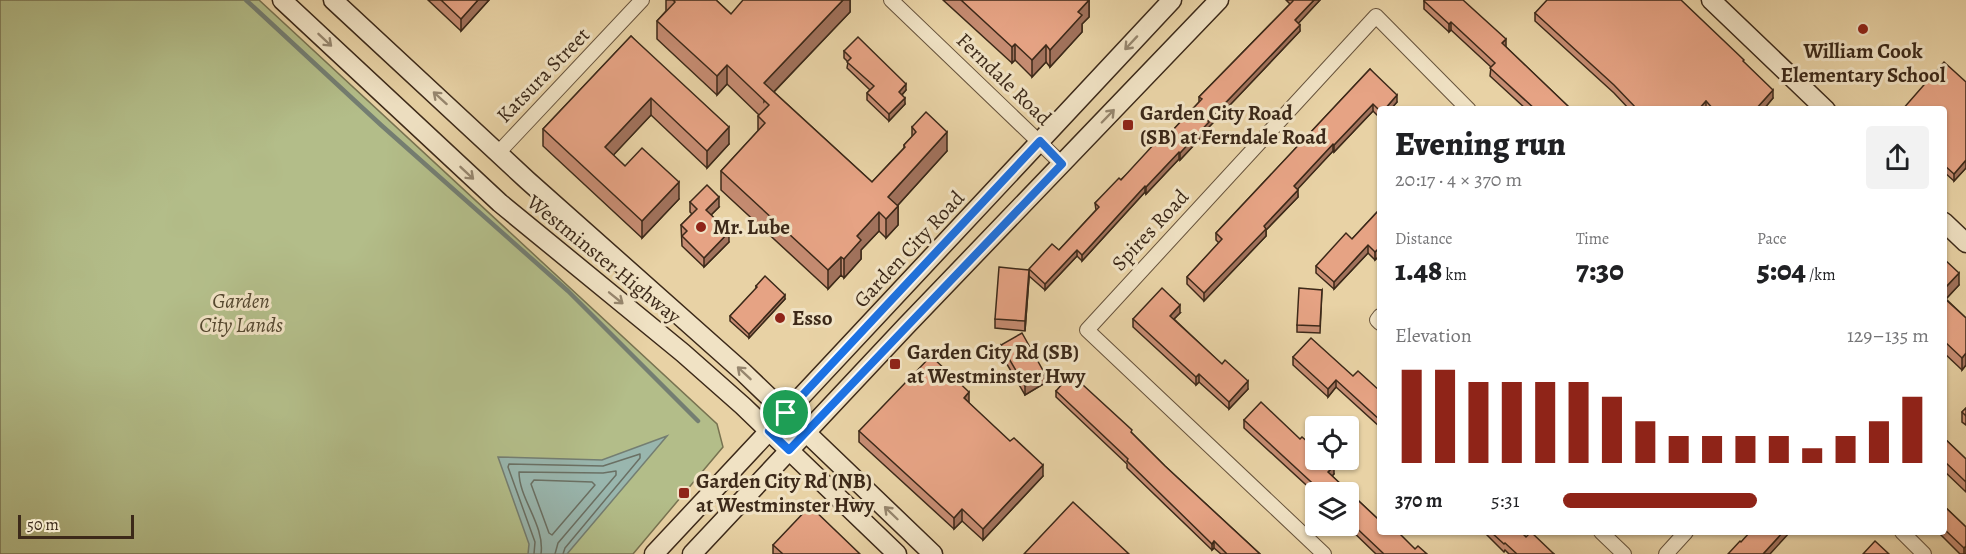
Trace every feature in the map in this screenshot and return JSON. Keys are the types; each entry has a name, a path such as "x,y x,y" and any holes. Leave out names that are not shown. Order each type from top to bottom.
{"main road":[{"name":"Westminster Highway","path":"282,0 500,203 683,353 769,431 897,554"},
{"name":"Westminster Highway","path":"333,0 786,413 933,554"},
{"name":"Garden City Road","path":"654,554 1172,0"},
{"path":"692,554 1219,0"},
{"path":"1711,0 1818,106"},
{"path":"1947,225 1966,243"}],"street":[{"name":"Katsura Street","path":"499,152 642,0"},
{"name":"Ferndale Road","path":"891,0 1062,164"},
{"name":"Spires Road","path":"1324,554 1087,330 1376,16 1465,106"},
{"path":"1604,535 1624,554"},
{"path":"1666,554 1683,535"},
{"path":"1905,535 1924,554"}],"green space":[{"name":"Garden City Lands","path":"0,0 259,0 717,424 723,447 633,554 0,554"}],"water":[{"path":"667,436 567,554 528,554 529,544 498,457 602,460"}],"building":[{"path":"441,0 478,0 461,19"},
{"path":"673,0 716,0 731,14 743,0 843,0 764,83 872,182 905,147 904,145 916,132 912,127 926,112 947,132 888,197 898,206 886,219 879,212 857,236 861,240 844,259 841,257 828,270 721,171 765,123 758,116 769,105 727,65 717,76 657,21 675,2"},
{"path":"961,0 1089,0 1078,12 1082,15 1050,50 1046,45 1032,60 1015,44 1012,47"},
{"path":"1293,0 1314,0 1295,20 1300,25 1082,255 1077,250 1045,284 1029,269 1052,244 1059,250 1099,207 1095,203 1119,178 1121,180 1155,143 1158,146 1202,99 1199,97"},
{"path":"1463,0 1506,39 1502,43 1568,106 1532,106 1490,68 1495,63 1451,22 1449,24 1424,1"},
{"path":"1547,0 1681,0 1773,90 1759,106 1710,106 1706,101 1702,106 1634,106 1535,13"},
{"path":"631,36 729,127 707,151 651,98 605,147 625,166 642,148 679,182 642,221 543,129"},
{"path":"858,37 906,84 899,92 905,98 889,114 867,93 874,86 847,62 851,58 844,51"},
{"path":"1944,62 1966,82 1966,160 1954,174 1947,168 1947,106 1906,106"},
{"path":"1370,69 1397,95 1387,106 1377,106 1377,108 1373,104 1333,144 1294,186 1298,190 1264,226 1266,229 1204,293 1187,277 1222,239 1216,233"},
{"name":"Mr. Lube","path":"707,185 719,197 706,210 729,232 704,258 682,236 687,231 681,225 697,209 690,202"},
{"path":"1377,212 1377,250 1375,252 1368,245 1334,282 1316,266 1346,233 1352,239"},
{"path":"1947,262 1959,273 1947,286"},
{"path":"999,267 1029,270 1025,321 995,319"},
{"path":"765,276 785,295 749,334 730,316"},
{"path":"1162,288 1180,305 1170,316 1222,364 1225,360 1248,381 1229,402 1199,374 1196,377 1133,319"},
{"path":"1299,288 1322,290 1320,326 1297,325"},
{"path":"1947,301 1966,318 1966,353 1962,358 1947,344"},
{"path":"1022,333 1045,374 1025,386 1001,345"},
{"path":"1311,338 1353,376 1358,371 1377,388 1377,417 1336,380 1328,389 1293,357"},
{"path":"931,356 969,392 964,398 1010,441 1014,438 1043,465 983,529 962,509 954,518 859,431"},
{"path":"1071,374 1260,554 1227,554 1214,541 1212,544 1127,461 1128,459 1056,391"},
{"path":"1261,402 1300,439 1302,437 1305,440 1305,470 1330,470 1328,472 1339,482 1311,482 1244,420"},
{"path":"1947,441 1966,459 1966,482 1947,464"},
{"path":"1359,501 1377,518 1377,535 1401,535 1415,549 1418,546 1427,554 1384,554 1359,530"},
{"path":"1073,502 1129,554 1024,554"},
{"path":"810,506 860,554 783,554 773,545"},
{"path":"1947,509 1966,527 1966,546 1964,548 1947,532"},
{"path":"1494,535 1524,535 1526,537 1534,535 1554,554 1517,554"},
{"path":"1747,535 1780,535 1763,554 1728,554"},
{"path":"1875,541 1889,554 1863,554"}],"waterway":[{"path":"246,0 381,125 568,291 698,421"}],"place":[{"name":"William Cook Elementary School","path":"1863,29"},
{"name":"Garden City Road (SB) at Ferndale Road","path":"1128,125"},
{"name":"Mr. Lube","path":"701,227"},
{"name":"Esso","path":"780,318"},
{"name":"Garden City Rd (SB) at Westminster Hwy","path":"895,364"},
{"name":"Garden City Rd (NB) at Westminster Hwy","path":"684,493"}],"route":[{"path":"1040,141 1062,164 789,450 769,431 786,413 1040,141"}]}
